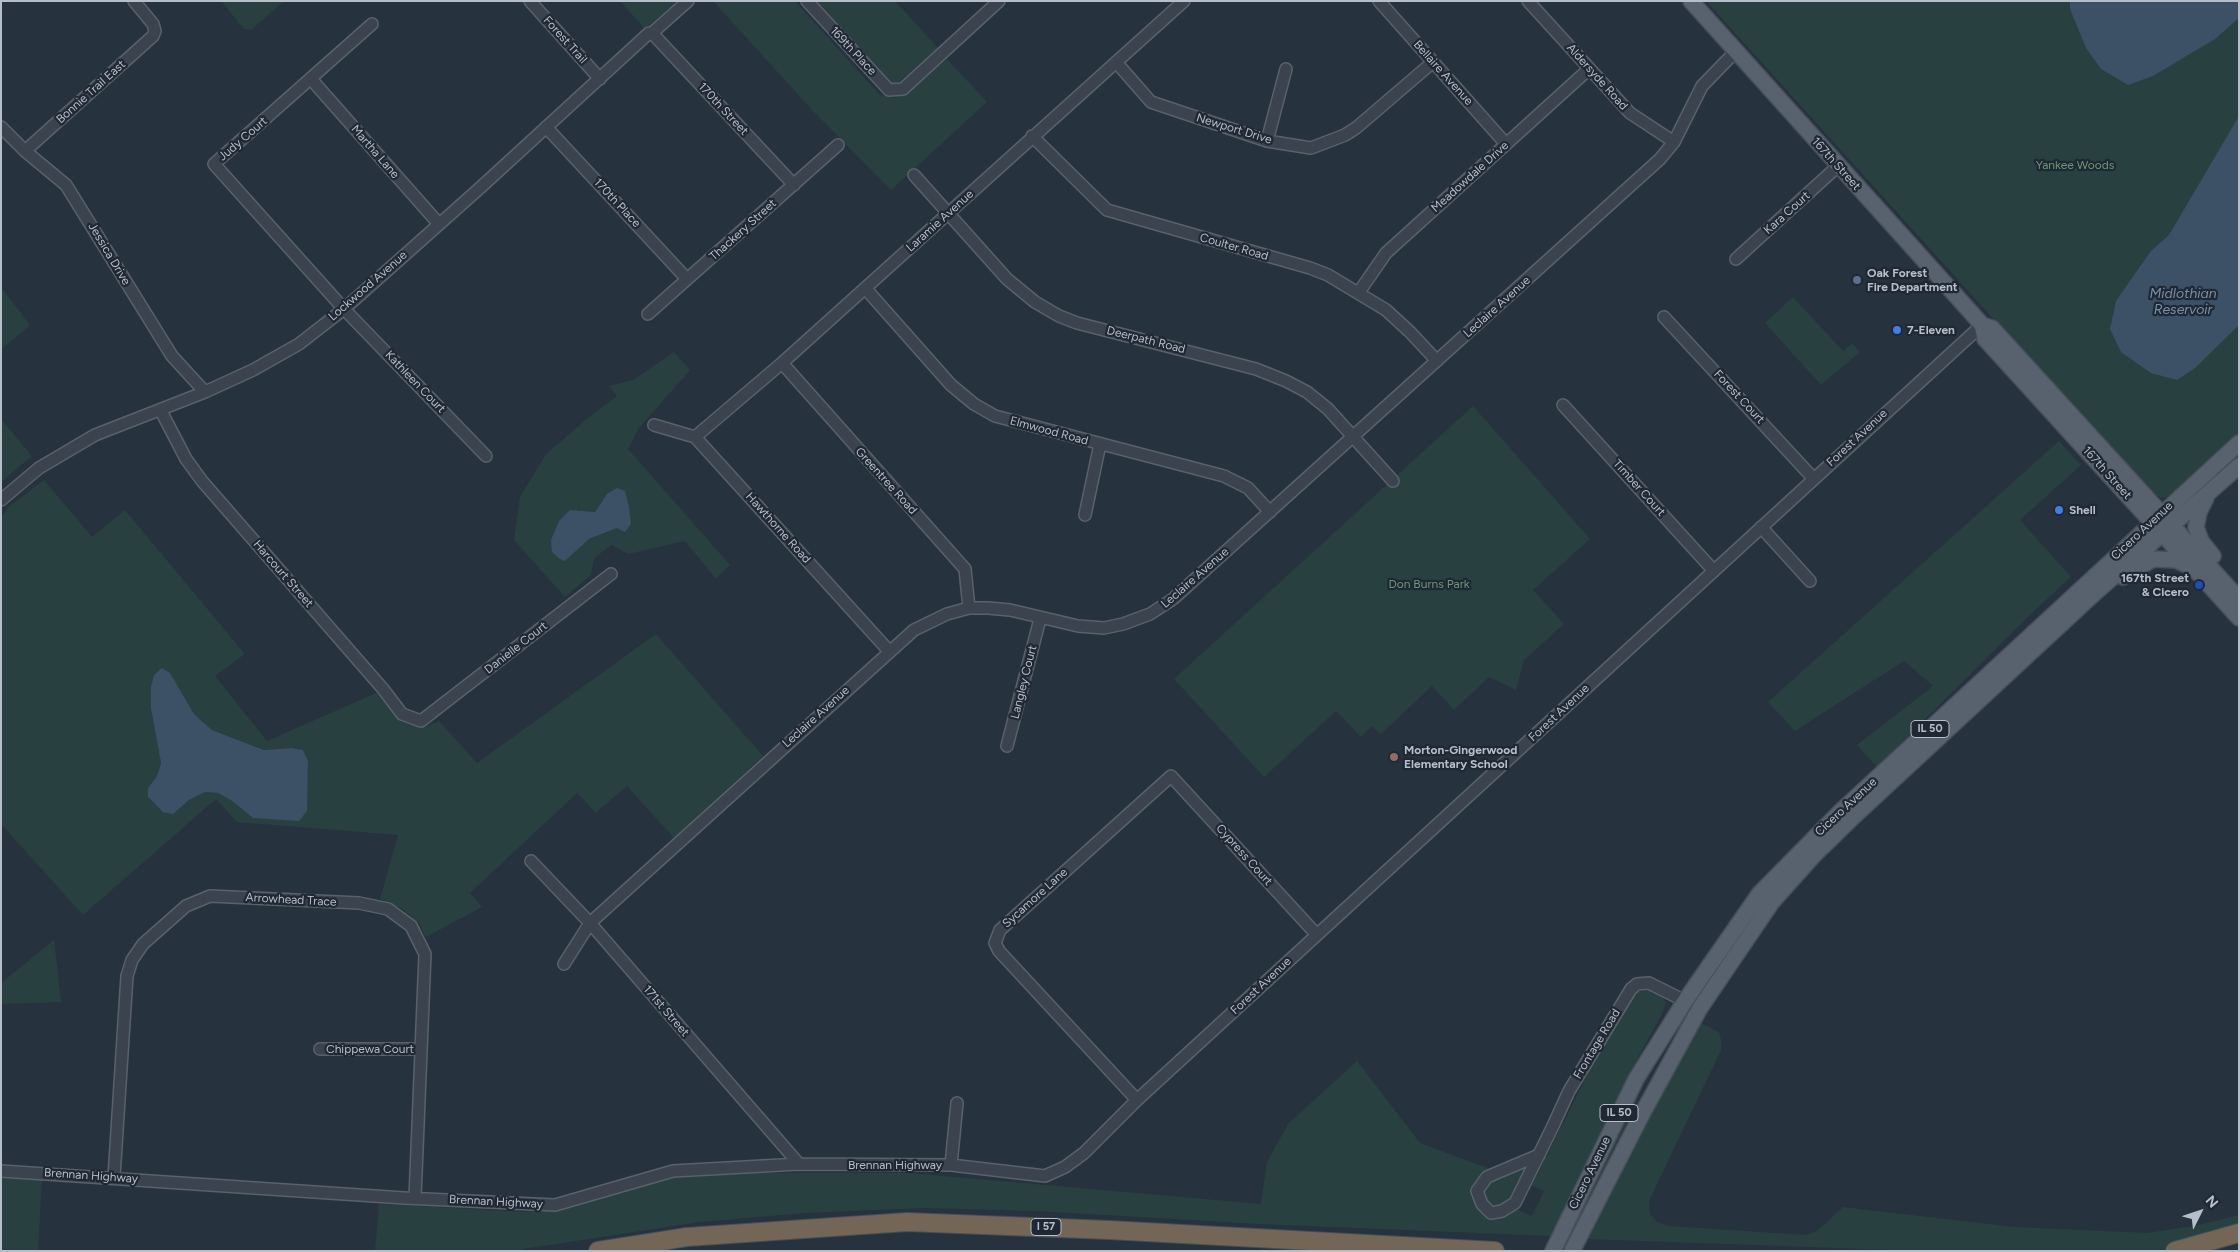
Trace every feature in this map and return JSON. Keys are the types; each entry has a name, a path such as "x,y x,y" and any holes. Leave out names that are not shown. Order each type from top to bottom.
{"highway":[{"name":"I 57","path":"598,1251 687,1237 907,1222 1108,1230 1495,1251"},
{"path":"2175,1251 2239,1233"}],"main road":[{"name":"167th Street","path":"1691,1 1982,325 1985,339 2162,523 2239,599"},
{"name":"Cicero Avenue","path":"1572,1251 1642,1114 1700,1008 1772,902 1815,854 2097,591 2239,442"},
{"name":"Cicero Avenue","path":"1553,1251 1636,1079 1685,1000 1760,893 1841,811 2162,523 2210,492 2239,466"},
{"path":"2210,492 2196,520 2198,535 2205,548 2239,584"},
{"name":"167th Street","path":"2162,523 2192,567 2239,618"},
{"path":"2097,591 2153,559 2176,560 2192,567"},
{"path":"1685,1000 1700,1008"}],"street":[{"name":"Bonnie Trail East","path":"25,151 149,40 155,31 148,17 134,1"},
{"name":"Forest Trail","path":"530,1 600,79"},
{"name":"Lockwood Avenue","path":"1,500 39,468 95,435 161,411 205,392 253,370 299,344 344,308 600,79 648,33 652,33 688,1"},
{"name":"169th Place","path":"807,1 889,90 903,89 992,3"},
{"name":"Laramie Avenue","path":"695,437 782,364 949,214 1032,136 1184,1"},
{"name":"Bellaire Avenue","path":"1379,1 1506,144"},
{"name":"Aldersyde Road","path":"1528,1 1634,117 1674,142"},
{"name":"Judy Court","path":"344,308 214,164 372,24"},
{"name":"170th Street","path":"652,33 794,185"},
{"name":"Leclaire Avenue","path":"564,964 590,923 889,651 914,630 929,621 969,608 1010,610 1040,619 1078,626 1104,628 1123,624 1150,614 1173,599 1660,159 1674,142 1702,86 1736,51"},
{"name":"Newport Drive","path":"1116,62 1151,102 1267,141 1311,148 1345,135 1356,128 1433,62"},
{"path":"1267,141 1286,68"},
{"name":"Meadowdale Drive","path":"1359,292 1386,253 1589,69"},
{"name":"Martha Lane","path":"312,79 439,224"},
{"name":"Jessica Drive","path":"1,127 25,151 66,185 172,356 205,392"},
{"name":"170th Place","path":"546,127 687,279"},
{"name":"Coulter Road","path":"1032,136 1107,210 1310,268 1359,292 1400,322 1437,361"},
{"name":"Thackery Street","path":"648,314 838,145"},
{"name":"Kara Court","path":"1736,259 1838,166"},
{"name":"Deerpath Road","path":"914,175 1007,279 1035,302 1059,316 1272,375 1298,387 1319,401 1354,436 1393,480"},
{"name":"Elmwood Road","path":"865,288 951,385 974,404 995,416 1235,480 1248,488 1270,512"},
{"name":"Kathleen Court","path":"344,308 486,456"},
{"name":"Forest Court","path":"1664,316 1814,478"},
{"name":"Forest Avenue","path":"1045,1176 1065,1167 1084,1152 1137,1100 1982,325"},
{"name":"Greentree Road","path":"782,364 965,569 969,608"},
{"name":"Timber Court","path":"1563,405 1714,570"},
{"name":"Harcourt Street","path":"161,411 186,459 202,481 384,689 402,714 420,721"},
{"path":"654,425 695,437"},
{"name":"Hawthorne Road","path":"695,437 889,651"},
{"path":"1085,515 1100,444"},
{"path":"1761,527 1810,581"},
{"name":"Danielle Court","path":"420,721 611,574"},
{"name":"Langley Court","path":"1008,746 1040,619"},
{"name":"Cypress Court","path":"1171,776 1317,935"},
{"name":"Sycamore Lane","path":"1137,1100 999,951 995,943 1000,930 1171,776"},
{"name":"171st Street","path":"531,861 590,923 799,1164"},
{"name":"Arrowhead Trace","path":"114,1177 127,976 130,966 143,944 178,912 195,901 221,896 359,903 388,909 411,926 425,954 415,1198"},
{"name":"Frontage Road","path":"1539,1155 1502,1168 1487,1177 1477,1191 1482,1204 1491,1213 1502,1211 1515,1203 1539,1155 1569,1091 1631,989 1637,984 1649,983 1685,1000"},
{"name":"Chippewa Court","path":"320,1049 421,1049"},
{"path":"951,1165 957,1103"},
{"name":"Brennan Highway","path":"1,1171 415,1198 555,1205 673,1171 799,1164 951,1165 1045,1176"}],"green space":[{"path":"221,1 284,1 251,30 244,29"},
{"path":"620,1 677,1 645,29"},
{"path":"713,1 795,1 880,95 895,98 909,92 947,59 987,102 891,190 813,111"},
{"path":"814,1 895,1 938,48 900,81 895,84 888,83"},
{"name":"Yankee Woods","path":"1706,1 2239,1 2239,436 2175,496 2161,498 2149,491"},
{"path":"1,287 30,325 1,350"},
{"path":"1793,297 1843,351 1852,343 1860,352 1821,385 1765,323"},
{"path":"674,352 690,370 639,428 628,449 730,565 716,579 685,541 628,554 612,545 594,558 591,575 565,597 514,540 520,497 546,454 590,416 617,396 609,386 633,380","holes":["607,494 617,528 589,539 565,561 578,509 584,513 595,512"]},
{"name":"Don Burns Park","path":"1473,406 1590,539 1533,590 1564,624 1524,660 1516,690 1489,677 1454,710 1432,686 1381,734 1372,726 1361,737 1336,711 1264,777 1174,679"},
{"path":"1,419 32,456 1,482"},
{"path":"2059,441 2081,465 2020,520 2071,577 2034,611 1877,767 1857,745 1933,686 1904,661 1795,731 1768,702"},
{"path":"44,480 92,537 125,510 245,654 215,676 267,741 376,693 401,721 425,727 439,721 477,763 656,634 763,756 674,838 627,786 596,813 577,793 470,893 482,907 426,937 419,924 411,916 401,908 380,899 398,835 237,822 216,799 83,915 1,824 1,517 10,506","holes":["181,695 194,714 212,730 264,750 292,748 303,750 308,761 308,778 253,818 232,801 218,793 205,792 189,800 173,813 148,788 157,776 161,763 151,709"]},
{"path":"54,940 61,1002 1,1004 1,983"},
{"path":"1651,990 1660,992 1666,1003 1661,1016 1626,1079 1551,1236 1260,1224 1036,1211 925,1208 805,1213 700,1222 510,1251 375,1251 379,1204 527,1212 572,1206 672,1178 745,1173 910,1173 1261,1204 1267,1162 1288,1124 1357,1061 1420,1143 1490,1169 1476,1182 1473,1195 1495,1217 1508,1216 1516,1209 1532,1216 1544,1191 1532,1185 1605,1040 1638,992"},
{"path":"1703,1024 1719,1032 1721,1050 1649,1201 1650,1214 1657,1222 1669,1226 1806,1235 1817,1231 1843,1207 2014,1227 2147,1233 2194,1226 2239,1215 2239,1225 2164,1249 2145,1251 1921,1251 1587,1239 1642,1124 1696,1025"},
{"path":"1650,1064 1652,1065 1626,1125 1585,1210 1579,1209"},
{"path":"1529,1163 1514,1196 1508,1202 1500,1207 1486,1202 1483,1195 1486,1182"},
{"path":"1,1177 42,1180 38,1251 1,1251"}],"water":[{"path":"2070,1 2239,1 2239,18 2215,39 2153,76 2128,85 2101,69 2086,48 2070,9"},
{"name":"Midlothian Reservoir","path":"2239,116 2239,325 2195,368 2177,380 2151,373 2121,352 2110,329 2116,301 2151,251 2169,235"},
{"path":"617,488 625,491 629,507 631,524 625,532 617,528 589,539 565,561 552,552 551,540 559,521 570,510 595,512 607,494"},
{"path":"162,668 170,673 194,714 212,730 264,750 292,748 303,750 308,761 307,811 299,821 253,818 232,801 218,793 205,792 189,800 173,814 163,812 148,797 148,788 157,776 161,763 151,709 151,687 154,675"}],"place":[{"name":"Oak Forest Fire Department","path":"1857,280"},
{"name":"7-Eleven","path":"1897,330"},
{"name":"Shell","path":"2059,510"},
{"name":"167th Street & Cicero","path":"2199,585"},
{"name":"Morton-Gingerwood Elementary School","path":"1394,757"}]}
